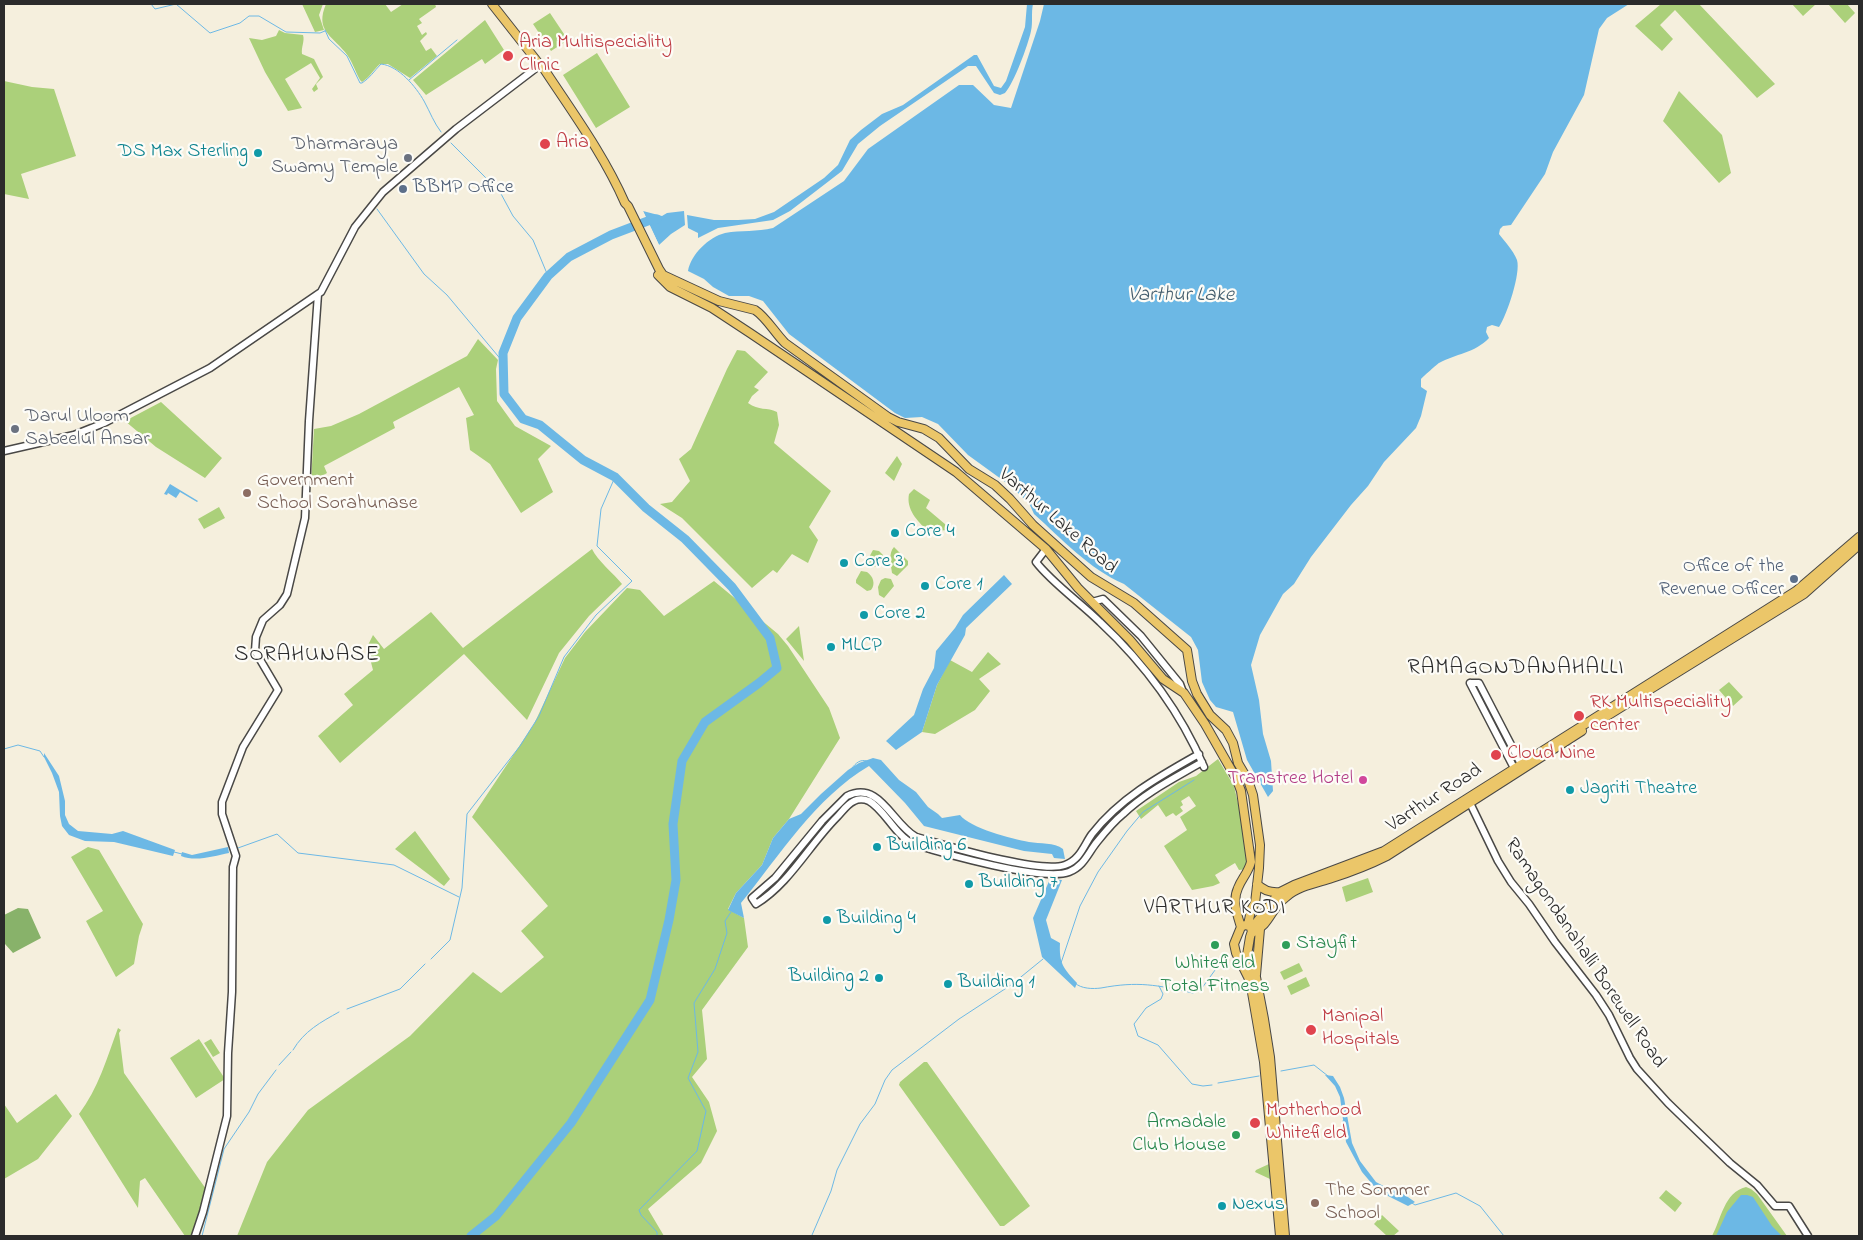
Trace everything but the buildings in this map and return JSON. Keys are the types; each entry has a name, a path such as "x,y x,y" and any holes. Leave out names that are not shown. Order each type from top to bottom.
{"main road":[{"path":"492,4 544,69 590,138 628,206 659,273"},
{"name":"Varthur Lake Road","path":"659,273 670,287 712,308 750,332 956,472 1046,550 1092,602 1130,640 1160,681 1184,693 1205,724 1237,780 1255,863 1257,884 1249,930"},
{"name":"Varthur Lake Road","path":"659,273 719,301 755,310 785,343 888,417 931,432 969,468 995,485 1033,525 1091,577 1134,603 1187,650 1192,680 1197,694 1210,715 1226,730 1233,743 1238,763 1251,788 1256,808 1260,844 1255,863 1238,888 1235,907 1249,930"},
{"name":"Varthur Road","path":"1249,930 1291,893 1366,866 1387,856 1470,803 1584,727 1796,591 1859,537"},
{"name":"Varthur Road","path":"1249,930 1280,892 1384,851 1518,766 1804,594 1859,545"},
{"path":"1257,884 1261,888 1274,893 1280,892"},
{"path":"1249,930 1247,955 1256,977"},
{"path":"1249,930 1272,1079 1285,1236"},
{"path":"1249,930 1234,944 1236,953 1250,981 1264,1062 1280,1236"}],"street":[{"path":"4,451 74,436 104,423 210,368 321,292 355,227 383,192 456,129 540,65"},
{"path":"195,1236 203,1212 227,1116 228,1053 232,992 233,867 236,856 222,814 222,802 243,748 278,690 256,651 256,637 263,620 280,605 287,594 305,518 309,421 318,294"},
{"path":"1046,550 1036,562 1160,681 1199,754 1203,765 1161,785 1137,802 1106,830 1081,864 1065,873 1026,872 913,844 904,838 872,804 860,799 851,802 827,826 776,889 756,904 752,898 771,883 822,821 847,796 860,792 869,793 877,798 916,837 992,857 1028,864 1066,865 1078,856 1092,834 1108,816 1132,795 1199,754"},
{"name":"Varthur Lake Road","path":"1092,602 1103,599 1141,636 1180,684 1184,693"},
{"path":"1470,683 1479,683 1518,766 1470,683"},
{"path":"1132,795 1137,802"},
{"name":"Ramagondanahalli Borewell Road","path":"1470,803 1498,861 1511,882 1596,995 1609,1015 1637,1069 1668,1103 1730,1163 1757,1185 1775,1206 1789,1206 1808,1236"},
{"path":"1026,872 1028,864"},
{"path":"786,865 792,870"},
{"path":"1051,866 1054,874"}],"green space":[{"path":"302,4 323,4 319,15 324,30 315,32"},
{"path":"326,4 385,4 391,12 403,4 435,4 436,7 419,19 422,23 417,26 422,35 426,32 427,34 420,41 426,51 431,48 437,56 410,78 388,64 380,64 362,82 352,62 323,26 322,20"},
{"path":"1661,4 1699,4 1775,84 1757,98 1675,10 1660,25 1673,39 1662,51 1635,26"},
{"path":"1792,4 1816,4 1803,16"},
{"path":"1828,4 1847,4 1855,13 1845,23"},
{"path":"550,13 568,40 551,51 533,24"},
{"path":"485,20 504,50 485,64 482,59 426,95 413,80"},
{"path":"279,30 285,33 303,35 302,54 314,59 323,77 316,84 318,89 314,92 312,89 320,78 311,63 285,79 302,108 288,111 265,72 249,38 262,40 276,36"},
{"path":"597,53 630,107 596,128 563,75"},
{"path":"4,81 32,87 54,89 76,156 21,174 29,199 4,194"},
{"path":"1679,91 1722,135 1731,173 1719,183 1663,121"},
{"path":"478,339 498,360 496,369 497,401 515,426 551,446 538,459 553,492 521,513 490,464 470,450 466,418 474,415 459,387 393,422 395,428 324,466 327,473 311,483 314,429 331,426 359,414 467,356"},
{"path":"737,350 745,351 768,372 754,387 759,390 748,403 777,412 779,425 774,443 831,491 809,527 818,540 808,563 792,554 777,573 773,570 752,588 682,518 660,504 672,502 690,481 679,459 691,449"},
{"path":"161,402 222,458 205,478 156,447 125,421"},
{"path":"897,456 902,464 894,481 885,473"},
{"path":"914,489 930,500 926,508 952,530 928,531 920,523 909,505 909,494"},
{"path":"219,507 225,518 204,529 198,519"},
{"path":"894,547 908,561 908,565 897,576 892,573 890,556"},
{"path":"592,549 622,584 589,616 559,653 527,720 464,654 340,763 318,736 353,705 344,694 373,670 367,647 373,635 384,649 431,612 463,648"},
{"path":"873,550 879,551 883,555 883,561 877,566 870,568 866,563"},
{"path":"861,571 867,572 872,578 874,583 871,590 867,591 856,583"},
{"path":"885,578 891,579 894,586 884,598 879,595 878,587 881,580"},
{"path":"714,581 778,634 788,646 829,708 840,738 789,819 773,838 762,865 736,893 728,909 744,918 748,947 702,1010 707,1059 692,1077 709,1102 717,1131 701,1163 648,1209 664,1236 237,1236 267,1162 308,1110 410,1036 473,972 501,993 544,957 521,931 548,906 472,817 534,724 565,658 585,632 627,588 640,590 664,616"},
{"path":"799,626 804,661 786,639"},
{"path":"988,652 1001,664 979,679 990,691 975,710 935,734 922,732 937,685 950,660 972,672"},
{"path":"1729,682 1743,697 1733,706 1719,690"},
{"path":"1218,759 1234,786 1242,821 1248,869 1239,870 1235,863 1215,875 1220,883 1192,890 1164,846 1187,830 1180,817 1196,806 1189,796 1181,801 1183,805 1180,807 1183,811 1176,816 1173,813 1166,817 1158,805 1141,819 1136,811 1179,782 1196,776"},
{"path":"415,831 450,879 444,886 395,849"},
{"path":"88,847 99,850 143,924 134,964 116,977 86,921 103,911 71,857"},
{"path":"1368,878 1373,892 1346,902 1342,887"},
{"path":"18,908 28,909 41,938 13,953 4,944 4,915"},
{"path":"1299,963 1303,971 1284,980 1280,972"},
{"path":"1306,977 1310,986 1291,995 1287,986"},
{"path":"118,1028 121,1030 119,1033 124,1073 206,1189 192,1236 185,1236 145,1178 140,1181 138,1208 79,1114 97,1084"},
{"path":"199,1039 225,1079 196,1098 170,1058"},
{"path":"211,1039 220,1053 213,1057 204,1043"},
{"path":"924,1062 927,1062 1030,1206 1004,1226 1000,1226 899,1085 900,1082"},
{"path":"56,1094 72,1116 38,1159 4,1179 4,1104 17,1123"},
{"path":"1269,1164 1270,1179 1255,1172 1256,1170"},
{"path":"1746,1187 1757,1194 1787,1236 1712,1236 1728,1200 1739,1190"},
{"path":"1666,1190 1682,1203 1675,1212 1659,1198"},
{"path":"1382,1215 1399,1231 1393,1236 1387,1236 1374,1224"}],"water":[{"path":"1027,4 1033,4 1031,31 1020,64 1005,93 1000,95 994,93 976,66 968,66 880,126 858,144 842,171 790,211 773,220 718,228 698,238 698,233 688,228 687,215 714,220 738,220 755,219 774,212 824,178 838,165 850,140 861,130 882,114 903,105 974,55 977,55 994,86 1001,88 1006,81 1025,27"},
{"name":"Varthur Lake","path":"1044,4 1629,4 1607,18 1599,29 1584,95 1553,152 1545,174 1511,225 1503,226 1500,229 1499,234 1513,253 1518,266 1512,294 1499,327 1492,325 1487,327 1486,332 1489,338 1478,347 1439,363 1421,379 1421,387 1427,391 1416,428 1384,462 1368,486 1311,557 1294,584 1283,594 1260,635 1251,665 1259,700 1263,734 1271,761 1273,791 1268,797 1247,760 1233,712 1216,707 1210,700 1202,682 1198,650 1191,637 1124,584 1111,578 1076,553 1034,514 1029,503 1008,484 968,455 938,424 922,417 905,418 895,413 789,334 763,301 749,296 729,296 688,271 693,258 713,238 725,233 773,228 844,181 868,149 959,85 973,85 994,105 1011,108"},
{"path":"643,211 662,216 667,213 684,211 685,225 659,245"},
{"path":"170,484 198,501 180,492 176,498 168,493 167,495 164,494"},
{"path":"1004,575 1012,584 966,628 965,635 937,685 922,732 896,750 886,741 914,715 923,689 934,668 936,651 963,615"},
{"path":"44,753 59,776 65,801 65,815 69,824 78,831 112,834 123,831 175,850 173,856 114,842 85,841 69,835 62,826 59,792"},
{"path":"873,758 881,760 899,780 916,792 928,807 942,818 960,815 973,824 1002,836 1055,845 1063,849 1065,859 1054,858 1052,854 1024,851 924,826 905,803 869,766 832,794 799,828 741,903 744,918 728,910 736,893 762,865 773,838 789,819 801,814 848,770 859,763"},
{"path":"228,847 229,853 211,857 187,858 181,856 182,852 192,855"},
{"path":"1050,879 1062,880 1046,920 1051,938 1060,943 1061,960 1065,969 1077,983 1075,988 1042,957 1033,918"},
{"path":"1325,1075 1333,1076 1340,1087 1344,1098 1352,1143 1360,1161 1376,1182 1391,1190 1398,1190 1415,1202 1408,1206 1378,1191 1362,1172 1346,1142 1340,1097 1335,1086"},
{"path":"1741,1195 1753,1197 1772,1226 1782,1236 1716,1236 1727,1212"}],"pier":[{"path":"643,211 660,247 657,246 640,212"}],"waterway":[{"path":"151,4 155,9 176,4 210,33 240,23 249,16 259,16 286,32 320,33 325,31"},
{"path":"325,30 329,39 347,56 360,83 367,79 381,64 394,69 406,78 421,95 441,132"},
{"path":"409,80 457,40"},
{"path":"451,143 500,192 513,216 533,240 548,276"},
{"path":"377,209 424,274 447,295 503,362"},
{"path":"471,1236 496,1216 571,1123 650,1000 669,920 676,880 673,824 682,761 705,722 777,668 770,638 732,587 685,539 646,508 615,477 583,460 540,425 523,419 504,394 503,353 517,318 548,276 569,257 611,235 657,219"},
{"path":"431,959 450,940 462,888 467,814 520,746 539,716 564,657 596,615 632,581 597,546 601,509 615,477"},
{"path":"4,749 18,745 40,751 44,757"},
{"path":"852,768 858,762 867,761"},
{"path":"1061,963 1080,906 1098,872 1127,831 1143,812 1194,780"},
{"path":"238,848 277,834 298,853 394,865 459,897"},
{"path":"174,852 182,854"},
{"path":"657,1236 657,1232 641,1215 639,1210 697,1151 706,1111 688,1078 698,1052 694,1003 715,969 727,933 725,921 731,912"},
{"path":"1075,983 1091,988 1137,984 1193,993 1202,988 1226,955"},
{"path":"812,1235 831,1191 837,1170 860,1124 875,1104 885,1080 892,1070 959,1019 1011,985 1043,959"},
{"path":"347,1009 400,989 425,964"},
{"path":"1159,986 1163,994 1161,999 1146,1008 1134,1024 1138,1036 1158,1045 1192,1084 1212,1085"},
{"path":"293,1050 308,1032 319,1023 339,1012"},
{"path":"279,1065 291,1052"},
{"path":"1281,1071 1314,1065 1328,1076"},
{"path":"202,1236 224,1149 249,1112 258,1094 276,1070"},
{"path":"1218,1083 1259,1076"},
{"path":"1343,1121 1345,1137"},
{"path":"1412,1203 1415,1205 1456,1193 1480,1206 1504,1236"}],"place":[{"name":"Aria Multispeciality Clinic","path":"508,56"},
{"name":"Aria","path":"545,144"},
{"name":"DS Max Sterling","path":"258,153"},
{"name":"Dharmaraya Swamy Temple","path":"408,158"},
{"name":"BBMP Office","path":"403,189"},
{"name":"Darul Uloom Sabeelul Ansar","path":"15,429"},
{"name":"Government School Sorahunase","path":"247,493"},
{"name":"Core 4","path":"895,533"},
{"name":"Core 3","path":"844,563"},
{"name":"Office of the Revenue Officer","path":"1794,579"},
{"name":"Core 1","path":"925,586"},
{"name":"Core 2","path":"864,615"},
{"name":"MLCP","path":"831,647"},
{"name":"RK Multispeciality center","path":"1579,716"},
{"name":"Cloud Nine","path":"1496,755"},
{"name":"Transtree Hotel","path":"1363,780"},
{"name":"Jagriti Theatre","path":"1570,790"},
{"name":"Building 6","path":"877,847"},
{"name":"Building 7","path":"969,884"},
{"name":"Building 4","path":"827,920"},
{"name":"Whitefield Total Fitness","path":"1215,945"},
{"name":"Stayfit","path":"1286,945"},
{"name":"Building 2","path":"879,978"},
{"name":"Building 1","path":"948,984"},
{"name":"Manipal Hospitals","path":"1311,1030"},
{"name":"Motherhood Whitefield","path":"1255,1123"},
{"name":"Armadale Club House","path":"1236,1135"},
{"name":"The Sommer School","path":"1315,1203"},
{"name":"Nexus","path":"1222,1206"}],"district":[{"name":"SORAHUNASE","path":"307,656"},
{"name":"RAMAGONDANAHALLI","path":"1516,669"},
{"name":"VARTHUR KODI","path":"1215,910"}]}
